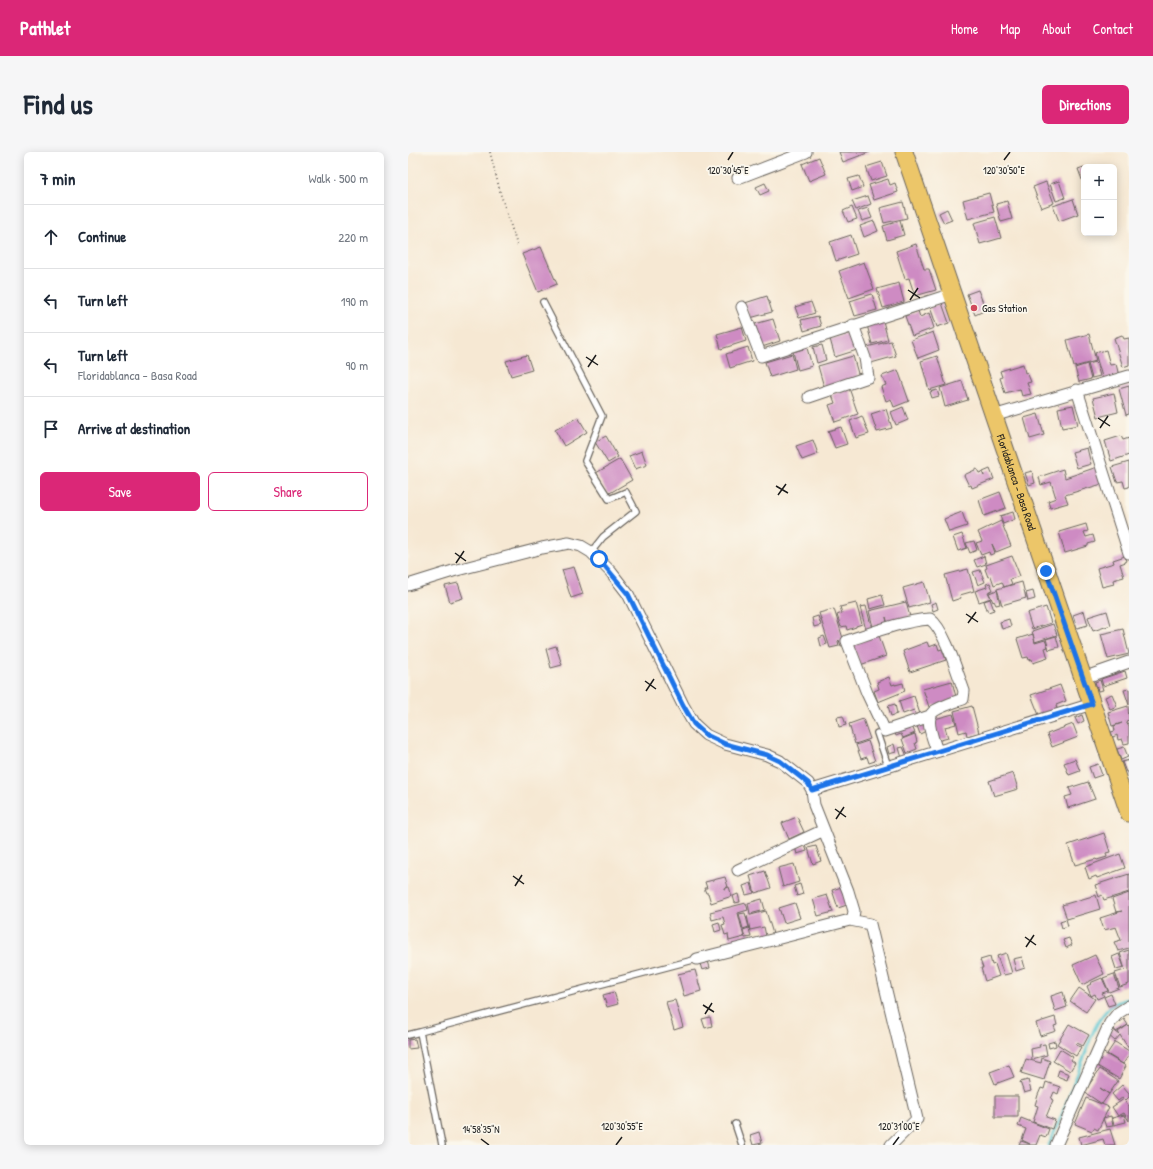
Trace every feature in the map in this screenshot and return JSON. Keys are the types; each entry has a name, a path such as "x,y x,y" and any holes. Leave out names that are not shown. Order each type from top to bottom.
{"main road":[{"name":"Floridablanca - Basa Road","path":"904,152 1129,813"}],"street":[{"path":"738,178 806,152"},
{"path":"742,307 761,356 952,294"},
{"path":"809,397 868,377 865,358 853,325"},
{"path":"993,416 1129,376"},
{"path":"1078,390 1129,553"},
{"path":"408,585 453,571 534,550 569,543 581,546 591,552 611,572 628,594 683,705 694,724 706,735 725,744 767,755 780,761 808,783 812,790 814,805 848,891 854,912 853,917 850,920"},
{"path":"930,716 884,731 867,693 847,641 884,629 920,620 930,619 936,623 943,636 964,691 963,699 934,711 930,716 929,728 937,751"},
{"path":"1083,678 1129,662"},
{"path":"812,790 1092,704"},
{"path":"738,870 824,830"},
{"path":"697,959 850,920 870,924 917,1119 891,1145"},
{"path":"1056,1145 1110,1023 1118,1013 1129,1006"}],"lane":[{"path":"543,302 602,416 585,461 609,499 626,492 636,512 603,537 591,552"},
{"path":"877,733 888,766"},
{"path":"408,1035 697,959"},
{"path":"420,1032 442,1145"},
{"path":"735,1124 742,1145"}],"path":[{"path":"490,152 501,195 517,246"}],"building":[{"path":"839,152 870,152 843,162"},
{"path":"819,157 826,174 809,181 802,164"},
{"path":"882,162 887,176 871,181 866,167"},
{"path":"1081,168 1081,177 1078,169"},
{"path":"859,176 863,187 852,191 848,179"},
{"path":"888,179 890,185 895,183 898,192 874,200 869,185"},
{"path":"1059,181 1065,198 1056,201 1050,184"},
{"path":"1046,182 1054,203 1041,208 1033,187"},
{"path":"765,183 769,191 760,195 756,187"},
{"path":"989,193 994,212 968,219 963,200"},
{"path":"868,196 871,204 856,210 852,201"},
{"path":"1073,199 1078,214 1059,221 1053,206"},
{"path":"1007,201 1012,219 1001,222 996,204"},
{"path":"903,202 907,218 884,223 880,208"},
{"path":"852,207 857,219 848,222 843,211"},
{"path":"868,208 872,218 862,221 858,211"},
{"path":"947,209 952,220 944,223 939,213"},
{"path":"995,217 1001,238 980,244 974,223"},
{"path":"874,221 878,231 864,237 860,226"},
{"path":"900,221 904,235 887,240 883,226"},
{"path":"851,235 857,254 836,261 830,242"},
{"path":"916,244 924,269 929,269 936,290 915,296 909,278 905,279 896,251"},
{"path":"541,247 557,284 538,292 522,254"},
{"path":"864,262 874,289 849,298 839,271"},
{"path":"899,283 904,302 883,308 877,289"},
{"path":"978,290 986,310 975,315 967,294"},
{"path":"872,294 877,310 855,316 850,301"},
{"path":"767,296 772,312 750,318 745,303"},
{"path":"811,302 815,313 799,318 795,307"},
{"path":"942,303 949,323 937,327 930,307"},
{"path":"918,311 920,317 929,313 934,328 912,336 905,316"},
{"path":"818,316 821,326 804,331 801,320"},
{"path":"773,319 780,341 762,347 755,324"},
{"path":"883,321 888,340 872,344 867,325"},
{"path":"742,327 746,341 721,349 717,334"},
{"path":"933,332 939,350 918,358 911,340"},
{"path":"852,333 857,350 835,357 830,339"},
{"path":"1089,334 1096,361 1074,367 1067,340"},
{"path":"1122,335 1124,339 1129,338 1129,365 1123,367 1114,338"},
{"path":"891,341 896,356 871,363 867,347"},
{"path":"822,345 826,360 817,363 813,347"},
{"path":"748,347 752,361 730,368 726,354"},
{"path":"807,348 812,366 798,370 793,352"},
{"path":"1106,350 1110,365 1116,364 1119,376 1103,380 1095,353"},
{"path":"792,354 796,369 770,377 765,362"},
{"path":"527,355 532,370 511,376 506,361"},
{"path":"853,356 859,377 824,387 818,366"},
{"path":"937,356 946,385 929,390 921,361"},
{"path":"1096,362 1100,376 1092,378 1088,364"},
{"path":"1023,364 1025,373 1027,372 1031,382 1027,383 1031,394 1022,396 1020,389 1005,393 1000,378 1002,377 1000,371"},
{"path":"1087,364 1091,379 1079,382 1075,368"},
{"path":"898,370 909,401 894,407 891,399 886,401 881,387 886,385 882,376"},
{"path":"962,381 968,400 945,407 940,388"},
{"path":"1129,386 1129,414 1126,415 1119,389"},
{"path":"849,388 858,414 835,422 829,405 835,403 832,395"},
{"path":"937,390 939,396 932,398 930,392"},
{"path":"1114,393 1118,412 1098,417 1093,398"},
{"path":"1073,405 1078,425 1062,428 1058,408"},
{"path":"903,407 908,420 896,425 891,412"},
{"path":"886,409 892,428 877,432 871,414"},
{"path":"1038,414 1044,435 1030,439 1024,418"},
{"path":"862,416 869,434 856,438 850,421"},
{"path":"578,417 587,432 564,446 555,430"},
{"path":"841,427 847,444 835,448 828,431"},
{"path":"606,436 618,457 608,463 595,442"},
{"path":"1121,436 1123,440 1129,438 1129,455 1111,461 1105,441"},
{"path":"813,440 818,454 802,460 796,446"},
{"path":"1087,448 1091,464 1077,468 1072,452"},
{"path":"642,451 647,465 635,469 629,456"},
{"path":"620,459 632,480 608,494 596,473"},
{"path":"1129,462 1129,487 1125,488 1123,481 1117,482 1112,467"},
{"path":"1097,467 1102,484 1065,495 1068,503 1050,508 1048,501 1056,498 1051,482 1041,485 1039,477 1063,469 1065,478"},
{"path":"977,469 979,473 982,472 984,476 983,472 990,469 994,479 972,488 971,485 969,486 964,475"},
{"path":"1032,471 1035,483 1029,485 1025,473"},
{"path":"1000,492 1006,508 984,516 979,500"},
{"path":"962,512 967,526 949,532 944,519"},
{"path":"1013,512 1015,519 1003,524 1000,516"},
{"path":"1001,521 1011,546 996,552 992,544 995,553 990,555 989,552 981,555 976,543 982,541 978,532"},
{"path":"1086,524 1088,531 1084,532 1086,537 1093,535 1095,542 1088,544 1088,546 1065,553 1059,532"},
{"path":"962,534 967,548 958,551 953,537"},
{"path":"974,541 977,550 970,553 966,543"},
{"path":"984,556 986,564 977,567 974,560"},
{"path":"1012,556 1020,576 1010,579 1012,584 1004,587 1002,582 994,585 991,576 988,577 985,569 987,568 986,565"},
{"path":"1125,556 1126,562 1120,564 1124,577 1113,580 1114,584 1102,587 1097,568 1114,563 1113,560"},
{"path":"574,567 583,594 571,598 562,570"},
{"path":"968,569 974,591 960,595 961,598 952,601 945,575"},
{"path":"980,570 985,582 978,585 973,572"},
{"path":"924,582 930,602 909,608 903,588"},
{"path":"1022,582 1026,598 1002,605 997,589"},
{"path":"458,583 463,598 450,602 445,586"},
{"path":"990,583 993,590 988,592 991,598 979,602 975,591 987,587 986,584"},
{"path":"997,590 1000,604 996,605 989,593"},
{"path":"1033,591 1035,599 1028,601 1026,593"},
{"path":"882,595 885,605 870,609 868,599"},
{"path":"990,599 994,610 988,612 984,601"},
{"path":"906,602 910,617 888,624 886,617 887,623 873,627 869,611"},
{"path":"936,602 938,609 933,611 931,604"},
{"path":"856,603 862,624 847,630 846,626 841,627 837,615 842,613 840,607"},
{"path":"866,606 872,629 866,630 860,607"},
{"path":"1046,607 1051,623 1032,629 1027,613"},
{"path":"834,609 845,645 841,646 839,640 839,646 830,648 819,613"},
{"path":"1084,611 1088,625 1077,628 1073,615"},
{"path":"1107,611 1111,625 1093,631 1088,617"},
{"path":"818,616 821,625 814,627 812,618"},
{"path":"1009,619 1011,626 1002,629 1000,622"},
{"path":"1053,624 1057,635 1035,642 1032,631"},
{"path":"1123,629 1129,654 1108,659 1101,634"},
{"path":"878,633 886,656 860,665 853,645"},
{"path":"1033,634 1035,643 1045,640 1048,647 1045,648 1048,658 1033,663 1032,659 1029,660 1028,657 1023,658 1017,639"},
{"path":"824,636 827,644 821,646 819,638"},
{"path":"1056,636 1059,647 1049,650 1046,639"},
{"path":"927,642 929,647 937,644 939,650 942,649 946,660 910,672 903,651"},
{"path":"556,646 562,665 551,668 546,649"},
{"path":"1125,671 1127,678 1103,686 1101,679"},
{"path":"889,677 892,685 903,683 905,691 878,702 874,691 879,689 877,682"},
{"path":"1100,680 1103,690 1098,691 1095,682"},
{"path":"952,681 956,697 950,701 929,707 923,689"},
{"path":"1060,685 1066,701 1056,705 1057,709 1039,715 1031,695"},
{"path":"1129,689 1129,705 1124,690"},
{"path":"1112,694 1117,706 1110,709 1105,697"},
{"path":"914,696 920,714 916,716 914,710 903,714 899,701"},
{"path":"895,704 897,714 891,716 888,706"},
{"path":"972,706 979,733 967,736 966,731 959,733 954,711"},
{"path":"1128,706 1129,720 1126,721 1129,726 1129,743 1124,744 1122,739 1118,740 1117,735 1113,737 1111,732 1115,731 1114,726 1122,723 1112,726 1108,712"},
{"path":"953,714 956,724 945,727 948,738 937,741 931,720"},
{"path":"1082,715 1084,721 1078,724 1075,718"},
{"path":"843,716 846,725 839,727 837,717"},
{"path":"863,719 870,739 855,744 849,724"},
{"path":"911,724 915,733 903,738 901,734 896,736 894,730"},
{"path":"923,724 926,731 920,734 917,726"},
{"path":"1073,724 1078,737 1052,747 1047,734"},
{"path":"915,734 917,749 907,753 902,739"},
{"path":"868,741 875,761 869,763 867,757 861,759 856,745"},
{"path":"894,744 896,752 889,754 887,747"},
{"path":"903,747 907,756 902,758 899,748"},
{"path":"1124,747 1128,757 1121,760 1117,749"},
{"path":"1075,759 1080,771 1069,775 1064,763"},
{"path":"1129,760 1129,775 1128,772 1126,772 1122,762"},
{"path":"1098,764 1102,775 1093,778 1089,767"},
{"path":"1013,773 1018,789 994,796 989,781"},
{"path":"1088,782 1095,799 1068,808 1065,797 1072,795 1069,788"},
{"path":"797,817 804,832 789,839 782,823"},
{"path":"1104,833 1110,852 1106,853 1107,857 1075,865 1068,845"},
{"path":"805,845 807,851 797,854 795,847"},
{"path":"816,846 821,861 813,864 808,848"},
{"path":"1120,854 1125,868 1097,878 1096,876 1089,879 1085,867"},
{"path":"794,864 799,882 783,887 778,868"},
{"path":"765,871 771,888 755,893 750,876"},
{"path":"1129,874 1129,892 1104,900 1102,895 1099,897 1095,885"},
{"path":"725,877 728,887 724,889 729,887 732,896 711,903 708,893 706,893 704,888 707,888 705,882"},
{"path":"751,883 754,893 746,895 743,886"},
{"path":"800,884 803,894 797,896 794,886"},
{"path":"845,886 850,904 838,908 832,890"},
{"path":"1129,893 1129,948 1118,951 1114,942 1121,940 1116,927 1104,930 1100,918 1122,911 1116,912 1112,899"},
{"path":"738,894 740,902 735,903 733,896"},
{"path":"827,895 833,912 818,916 813,899"},
{"path":"1096,895 1100,909 1067,919 1062,905"},
{"path":"762,899 765,910 750,914 748,903"},
{"path":"746,903 748,910 738,913 744,937 729,941 728,934 725,935 722,925 725,924 723,917 712,920 710,912"},
{"path":"795,903 800,918 784,923 779,908"},
{"path":"766,911 773,934 766,936 764,927 750,930 747,916"},
{"path":"745,913 749,927 743,929 739,914"},
{"path":"1066,919 1068,926 1062,928 1060,921"},
{"path":"719,922 721,930 715,932 713,924"},
{"path":"749,928 751,937 745,938 743,930"},
{"path":"1069,938 1072,945 1066,948 1063,940"},
{"path":"1129,950 1129,984 1120,987 1115,973 1125,970 1120,953"},
{"path":"1006,953 1012,973 1004,975 997,956"},
{"path":"1119,954 1124,967 1116,969 1112,957"},
{"path":"1095,955 1104,974 1082,985 1073,965"},
{"path":"990,957 992,965 995,964 999,976 985,981 980,960"},
{"path":"1022,957 1025,968 1016,971 1013,959"},
{"path":"708,961 710,968 702,970 700,964"},
{"path":"695,970 701,991 684,996 678,974"},
{"path":"1114,974 1119,988 1109,992 1103,978"},
{"path":"1102,978 1108,991 1102,993 1104,996 1097,999 1095,994 1091,996 1087,986 1091,984 1090,983"},
{"path":"1079,988 1095,999 1086,1012 1070,1001"},
{"path":"614,992 618,1004 607,1007 603,995"},
{"path":"1063,992 1067,1007 1055,1011 1051,996"},
{"path":"1111,994 1115,1004 1108,1006 1104,997"},
{"path":"675,1000 683,1027 674,1030 666,1002"},
{"path":"710,1017 712,1026 705,1028 702,1019"},
{"path":"1055,1017 1057,1025 1054,1026 1056,1031 1040,1036 1036,1023"},
{"path":"1124,1019 1128,1025 1116,1032 1113,1027"},
{"path":"1069,1024 1089,1035 1083,1046 1077,1043 1076,1045 1081,1047 1076,1056 1057,1044"},
{"path":"1128,1025 1129,1026 1129,1049 1118,1032"},
{"path":"1112,1029 1120,1035 1115,1041 1108,1035"},
{"path":"415,1039 417,1048 408,1049 408,1040"},
{"path":"1055,1041 1056,1046 1049,1048 1048,1043"},
{"path":"1115,1042 1129,1051 1129,1055 1123,1064 1107,1054"},
{"path":"1045,1044 1047,1055 1032,1059 1031,1049"},
{"path":"1060,1049 1073,1057 1071,1060 1075,1063 1070,1071 1053,1061"},
{"path":"1102,1052 1126,1066 1119,1079 1094,1064"},
{"path":"1042,1058 1050,1061 1044,1080 1021,1073 1026,1059 1041,1063"},
{"path":"1009,1065 1014,1077 995,1084 990,1072"},
{"path":"1100,1069 1118,1081 1102,1104 1084,1092"},
{"path":"1059,1070 1069,1074 1067,1080 1057,1076"},
{"path":"1028,1080 1031,1091 1024,1093 1020,1082"},
{"path":"1046,1082 1060,1087 1058,1094 1054,1092 1051,1099 1053,1100 1046,1117 1055,1120 1052,1129 1033,1122 1038,1106 1035,1105 1038,1095 1041,1088 1044,1089"},
{"path":"1122,1085 1129,1093 1129,1097 1126,1100 1123,1097 1118,1101 1112,1094"},
{"path":"995,1096 1018,1096 1018,1117 995,1117"},
{"path":"1086,1098 1109,1107 1098,1130 1094,1128 1092,1131 1075,1124"},
{"path":"1124,1099 1129,1106 1129,1121 1124,1113 1118,1116 1112,1107"},
{"path":"1124,1115 1126,1122 1114,1125 1112,1118"},
{"path":"1111,1116 1113,1126 1106,1127 1103,1118"},
{"path":"1021,1118 1049,1129 1046,1137 1040,1135 1036,1145 1019,1145 1021,1141 1030,1144 1022,1140 1026,1129 1018,1126"},
{"path":"1110,1129 1115,1145 1105,1145 1103,1139 1081,1145 1079,1137"},
{"path":"759,1132 762,1143 753,1145 750,1135"}],"waterway":[{"path":"1049,1145 1095,1027 1111,1006 1129,999"}],"place":[{"name":"Gas Station","path":"974,308"}],"route":[{"path":"599,559 628,594 683,705 694,724 706,735 725,744 767,755 780,761 808,783 812,790 1092,704 1046,571"}]}
